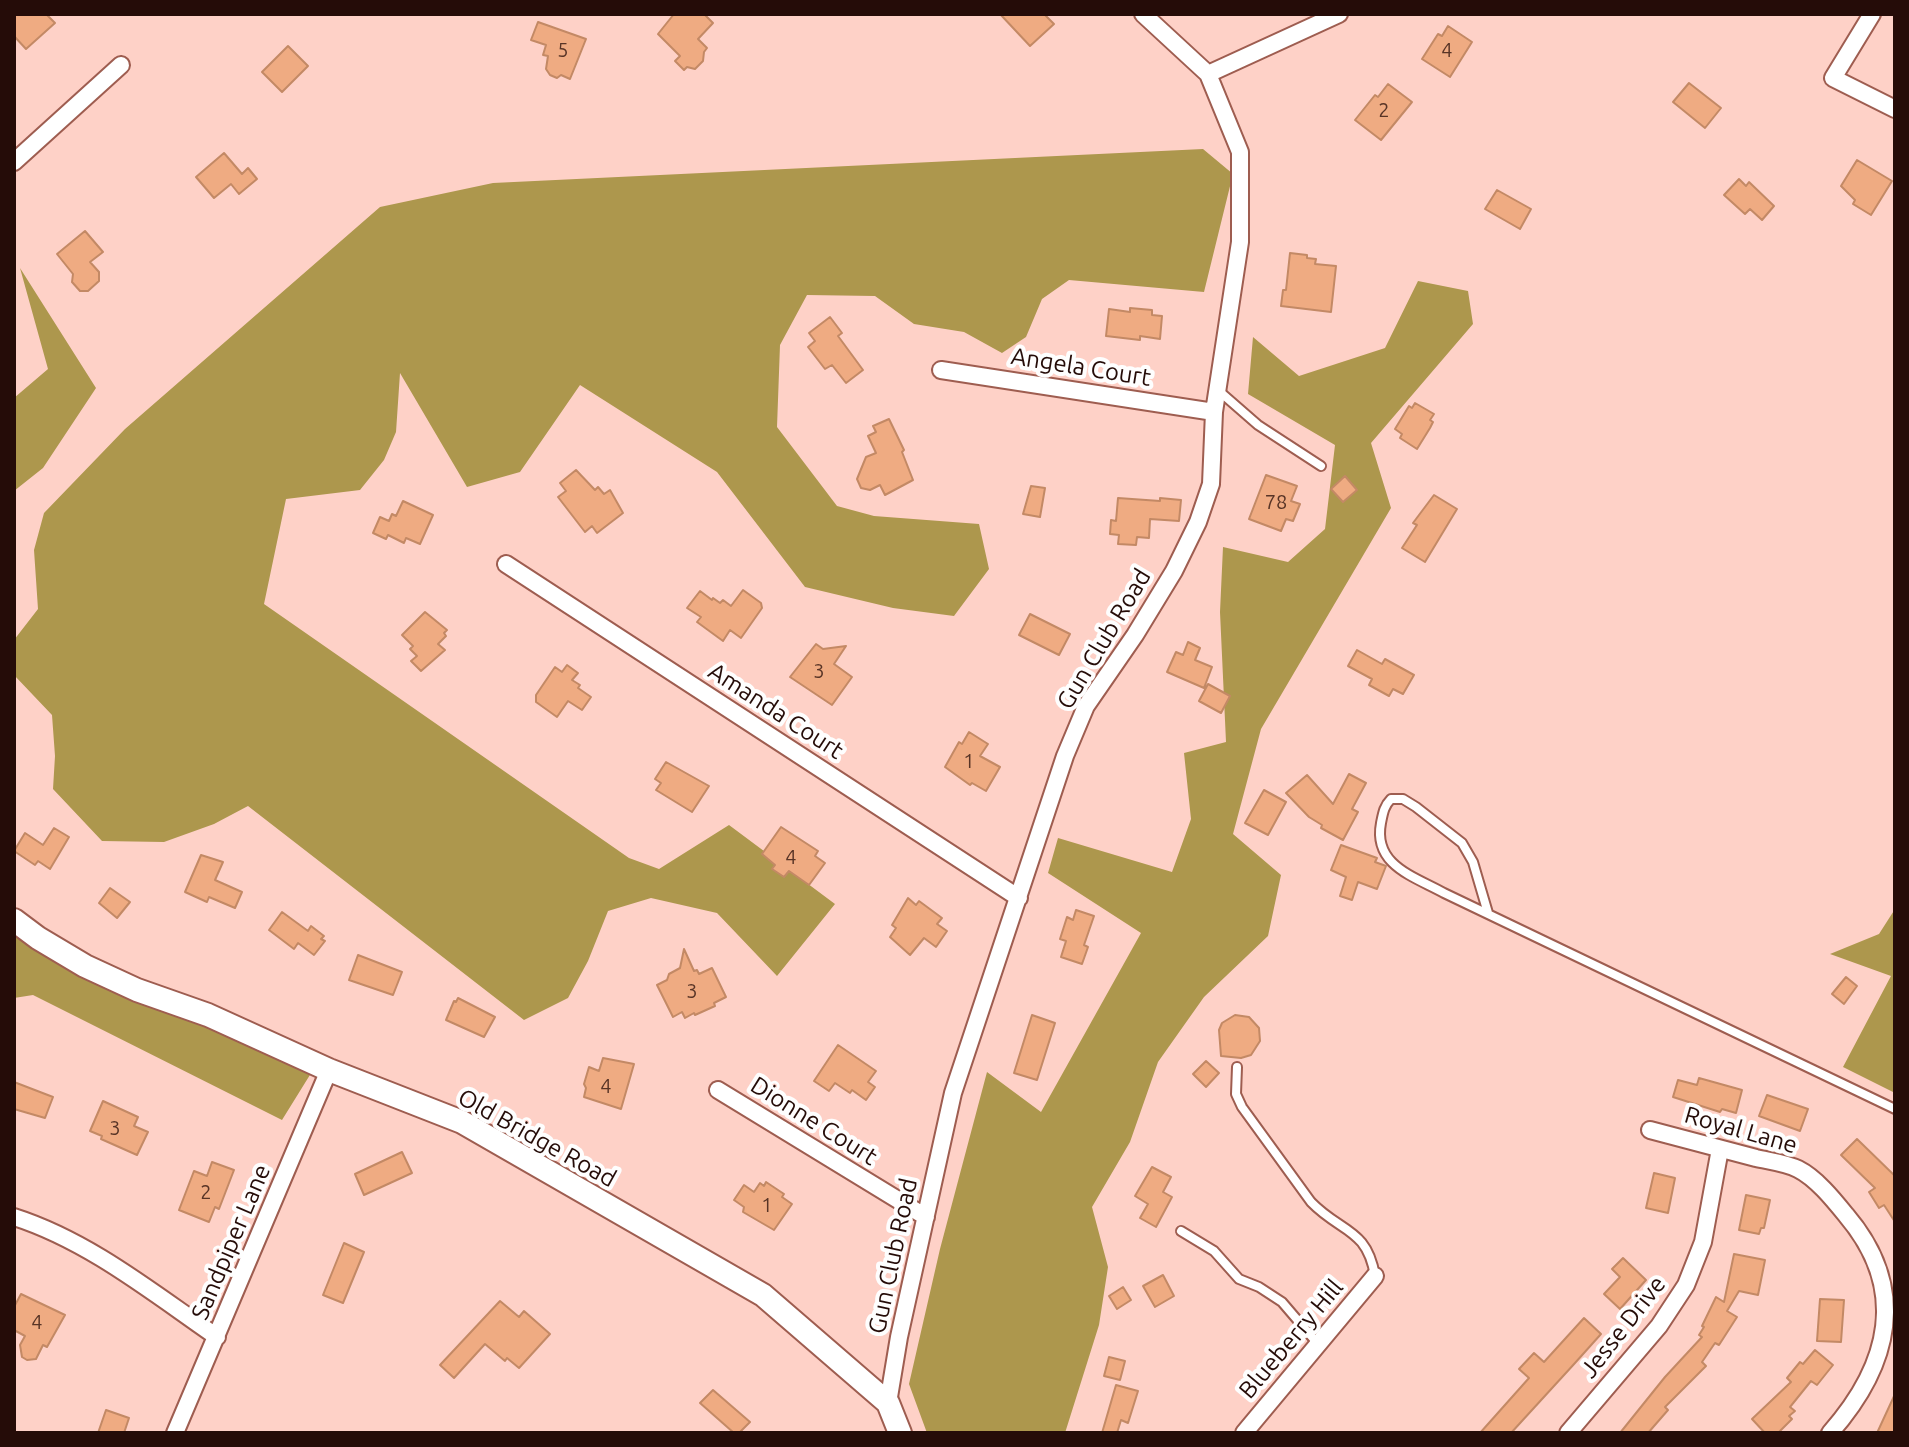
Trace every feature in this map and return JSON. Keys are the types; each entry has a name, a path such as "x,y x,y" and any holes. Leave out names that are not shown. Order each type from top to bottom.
{"street":[{"name":"Gun Club Road","path":"888,1403 899,1337 953,1093 1065,756 1086,706 1174,571 1198,522 1211,484 1214,412 1240,242 1240,152 1208,74 1143,14"},
{"path":"1208,74 1339,14"},
{"path":"1872,14 1833,78 1895,109"},
{"path":"14,162 121,65"},
{"name":"Angela Court","path":"941,370 1214,412"},
{"name":"Amanda Court","path":"506,564 1019,898"},
{"name":"Old Bridge Road","path":"14,920 85,966 137,990 208,1015 329,1070 462,1122 763,1295 888,1403 900,1433"},
{"name":"Sandpiper Lane","path":"175,1433 329,1070"},
{"name":"Dionne Court","path":"718,1090 926,1217"},
{"name":"Royal Lane","path":"1650,1130 1797,1169 1831,1196 1859,1231 1882,1276 1885,1326 1873,1373 1853,1407 1830,1433"},
{"name":"Jesse Drive","path":"1568,1433 1659,1326 1686,1285 1703,1242 1720,1149"},
{"path":"14,1217 69,1241 130,1275 217,1337"},
{"name":"Blueberry Hill","path":"1244,1433 1375,1276"}],"lane":[{"path":"1218,390 1258,425 1321,466"},
{"path":"1488,913 1473,862 1462,843 1416,807 1403,799 1391,799 1384,808 1379,844 1389,859 1412,876 1488,913 1895,1109"},
{"path":"1237,1067 1236,1094 1242,1107 1311,1202 1362,1241 1369,1250 1375,1276"},
{"path":"1181,1231 1214,1251 1239,1279 1282,1302 1318,1345"}],"shaded area":[{"path":"1203,149 1233,174 1204,292 1069,280 1042,299 1026,337 1002,353 964,332 914,324 875,296 807,295 780,345 777,427 837,506 874,516 979,524 989,569 954,616 893,608 805,587 717,472 580,385 520,472 467,487 400,373 396,432 384,460 360,490 286,499 264,604 629,858 659,869 729,825 835,904 777,976 717,913 651,898 608,911 588,961 568,998 524,1020 248,806 214,824 164,842 102,841 53,789 55,756 52,715 14,675 14,640 38,609 34,550 44,513 125,429 380,207 493,183"},
{"path":"20,268 96,388 43,468 14,491 14,398 48,369"},
{"path":"1418,281 1468,291 1473,324 1371,443 1391,508 1261,729 1233,834 1281,875 1268,936 1204,997 1158,1062 1130,1142 1092,1207 1108,1267 1099,1325 1065,1433 927,1433 909,1384 940,1249 987,1072 1041,1112 1141,933 1048,873 1058,838 1172,872 1191,819 1184,753 1226,742 1220,612 1223,547 1288,562 1325,529 1335,445 1248,394 1253,337 1299,376 1385,348"},
{"path":"1895,909 1895,1093 1843,1067 1891,976 1830,954 1879,934"},
{"path":"14,926 313,1070 282,1120 33,995 14,998"}],"building":[{"path":"14,14 46,14 55,23 26,49 14,36"},
{"path":"674,14 704,14 713,23 698,39 707,48 703,61 695,69 687,67 684,70 675,61 680,56 658,34"},
{"path":"1000,14 1044,14 1054,24 1030,46"},
{"path":"538,22 586,39 570,79 561,75 557,78 546,69 548,56 543,55 546,45 531,40"},
{"path":"1448,26 1472,42 1450,77 1422,59 1438,34 1442,36"},
{"path":"288,46 308,66 282,92 262,72"},
{"path":"1689,83 1721,108 1705,128 1673,102"},
{"path":"1388,84 1412,102 1381,140 1355,120"},
{"path":"224,153 242,174 248,168 257,179 239,194 231,184 214,198 196,177"},
{"path":"1857,160 1892,181 1871,215 1853,204 1855,200 1841,186"},
{"path":"1739,179 1746,186 1749,182 1774,206 1762,220 1750,209 1745,214 1724,195"},
{"path":"1497,190 1531,209 1520,229 1485,209"},
{"path":"85,231 103,252 90,262 99,272 99,281 88,291 80,291 72,282 73,274 57,254"},
{"path":"1290,253 1307,255 1307,258 1316,259 1315,264 1336,266 1331,312 1281,306"},
{"path":"1130,308 1152,310 1152,315 1162,316 1160,339 1106,336 1109,309 1130,312"},
{"path":"830,317 842,333 838,336 863,370 846,383 832,365 825,369 808,347 815,341 809,333"},
{"path":"1415,403 1434,414 1430,420 1433,422 1417,449 1400,438 1402,434 1395,429 1409,406 1412,408"},
{"path":"889,419 904,450 902,452 913,480 885,495 880,485 870,490 861,488 857,479 866,457 876,453 868,436 876,432 873,426"},
{"path":"576,470 595,490 598,487 604,494 610,490 623,513 597,533 592,526 585,532 558,497 566,491 560,483"},
{"path":"1266,475 1297,486 1291,501 1300,504 1293,521 1286,519 1281,531 1249,519"},
{"path":"1345,476 1357,490 1343,502 1331,489"},
{"path":"1031,486 1045,488 1040,517 1023,514"},
{"path":"1434,495 1457,509 1425,562 1402,548 1417,525 1413,523"},
{"path":"1118,498 1181,500 1179,521 1150,519 1149,538 1137,537 1136,545 1118,544 1119,535 1110,534 1111,520 1116,521"},
{"path":"403,501 433,515 420,544 406,538 404,543 388,535 386,539 373,533 380,517 389,521 392,514 396,516"},
{"path":"743,590 761,603 762,608 741,638 730,630 723,641 697,622 701,617 687,608 700,591 712,600 720,603 723,600 731,606"},
{"path":"425,612 447,630 444,633 446,636 438,644 445,650 421,671 411,661 417,656 410,649 413,646 402,635"},
{"path":"1030,614 1070,634 1059,655 1019,635"},
{"path":"1188,642 1200,648 1195,660 1212,667 1204,688 1167,672 1176,652 1183,655"},
{"path":"816,644 823,649 846,646 834,664 852,677 832,705 790,677"},
{"path":"1357,650 1382,664 1385,659 1414,675 1403,694 1393,689 1389,696 1369,685 1372,679 1348,666"},
{"path":"567,665 578,673 572,680 580,685 578,688 591,697 582,710 568,701 557,717 536,702 536,695 555,667 562,672"},
{"path":"1208,684 1230,696 1221,713 1199,701"},
{"path":"969,732 988,744 980,756 1000,767 986,791 972,783 970,785 945,767 959,742 962,744"},
{"path":"666,762 709,786 692,812 656,790 661,783 655,779"},
{"path":"1349,774 1366,783 1352,809 1358,812 1343,840 1321,828 1322,825 1309,817 1286,793 1307,775 1333,804"},
{"path":"1264,790 1286,802 1268,835 1245,823"},
{"path":"781,827 818,851 815,856 825,863 809,885 789,871 784,877 772,869 775,865 762,854"},
{"path":"54,828 69,837 50,869 38,861 35,865 14,851 25,833 43,845"},
{"path":"1341,845 1377,858 1375,862 1386,866 1377,889 1358,882 1352,900 1340,896 1346,877 1331,870"},
{"path":"201,855 223,862 215,880 242,892 235,908 209,897 207,902 185,892"},
{"path":"110,888 130,902 117,918 99,903"},
{"path":"908,898 916,905 919,901 942,918 937,924 947,931 936,947 924,938 910,955 890,937 896,928 892,925"},
{"path":"1076,910 1094,916 1084,945 1088,947 1082,964 1061,957 1066,941 1060,939 1067,917 1073,920"},
{"path":"282,912 308,931 311,926 324,936 321,939 325,941 314,955 298,943 294,949 269,930"},
{"path":"684,949 694,971 697,970 699,974 712,968 726,997 714,1003 715,1006 685,1018 682,1012 673,1017 657,985 680,968"},
{"path":"358,955 402,972 393,995 349,980"},
{"path":"1846,977 1857,986 1844,1004 1832,994"},
{"path":"458,998 495,1017 484,1037 446,1020"},
{"path":"1032,1015 1055,1023 1037,1080 1014,1073"},
{"path":"1235,1015 1249,1017 1259,1028 1260,1041 1251,1055 1241,1058 1221,1056 1219,1030 1222,1023"},
{"path":"838,1045 876,1071 868,1082 875,1087 866,1100 835,1083 829,1091 814,1081"},
{"path":"603,1058 634,1064 621,1109 584,1097 589,1067 599,1071"},
{"path":"1206,1061 1219,1073 1206,1087 1193,1074"},
{"path":"1699,1078 1742,1090 1736,1113 1722,1109 1720,1112 1673,1097 1678,1080 1697,1085"},
{"path":"14,1082 53,1097 45,1118 14,1109"},
{"path":"1767,1095 1808,1109 1800,1131 1759,1116"},
{"path":"103,1101 138,1117 134,1126 148,1132 137,1155 90,1131"},
{"path":"1857,1139 1895,1176 1895,1222 1884,1205 1879,1208 1869,1192 1875,1188 1841,1155"},
{"path":"402,1152 412,1173 364,1195 355,1174"},
{"path":"212,1162 234,1170 219,1209 215,1207 209,1222 179,1210 194,1171 207,1176"},
{"path":"1152,1167 1171,1177 1163,1192 1172,1197 1156,1227 1140,1218 1148,1204 1135,1196"},
{"path":"1654,1173 1675,1178 1668,1213 1646,1208"},
{"path":"766,1182 784,1194 782,1197 792,1204 774,1230 743,1212 744,1207 734,1200 744,1185 754,1192 760,1183 764,1186"},
{"path":"1746,1195 1770,1200 1764,1228 1759,1234 1739,1230"},
{"path":"344,1243 364,1252 343,1303 323,1295"},
{"path":"1734,1254 1765,1260 1758,1295 1739,1291 1727,1311 1737,1317 1719,1345 1715,1343 1702,1362 1706,1366 1665,1407 1668,1410 1648,1433 1620,1433 1702,1337 1699,1335 1702,1326 1716,1297 1724,1302"},
{"path":"1623,1258 1646,1280 1620,1309 1604,1294 1620,1277 1612,1269"},
{"path":"1163,1275 1174,1296 1155,1307 1143,1286"},
{"path":"1123,1287 1131,1300 1117,1309 1109,1296"},
{"path":"21,1294 65,1315 47,1347 43,1345 36,1359 22,1357 20,1345 25,1336 14,1330 14,1307"},
{"path":"1820,1299 1844,1300 1841,1342 1817,1341"},
{"path":"500,1301 519,1317 524,1311 550,1334 519,1368 485,1344 454,1378 440,1365"},
{"path":"1584,1318 1601,1334 1575,1363 1511,1433 1480,1433 1529,1378 1519,1369 1534,1353 1544,1362"},
{"path":"1815,1350 1833,1365 1817,1385 1811,1381 1790,1407 1795,1411 1789,1416 1792,1419 1778,1433 1765,1433 1752,1419 1791,1382 1787,1378"},
{"path":"1109,1357 1125,1361 1120,1380 1104,1376"},
{"path":"1116,1385 1138,1391 1128,1423 1121,1420 1117,1433 1102,1433"},
{"path":"713,1390 750,1422 739,1433 734,1433 700,1403"},
{"path":"1895,1394 1895,1433 1877,1433"},
{"path":"106,1410 129,1418 124,1433 98,1433"}]}
